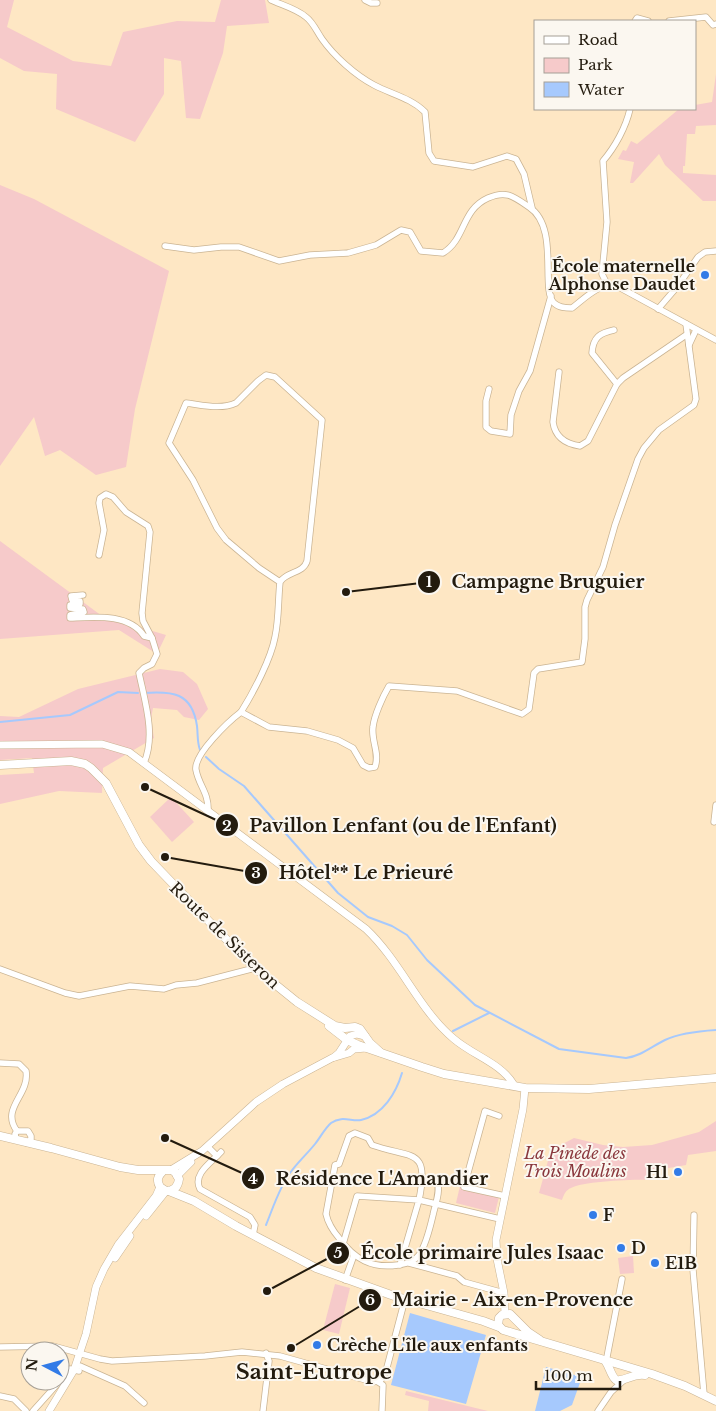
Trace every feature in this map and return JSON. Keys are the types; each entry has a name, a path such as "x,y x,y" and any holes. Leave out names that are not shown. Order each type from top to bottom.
{"main road":[{"name":"Route de Sisteron","path":"0,765 71,761 85,764 91,768 106,783 140,845 151,861 255,968 339,1034 349,1039 356,1047 380,1052 444,1074 526,1088 589,1089 716,1078"},
{"name":"Route de Sisteron","path":"322,1019 340,1027 361,1032 380,1052"},
{"path":"0,1135 16,1135 52,1148 148,1173 163,1187 194,1201 316,1268 345,1280 405,1299 498,1324 503,1330 668,1380 704,1394 716,1401"},
{"path":"138,1170 167,1171 178,1180 194,1201"},
{"path":"163,1187 159,1175 167,1171"},
{"path":"163,1187 176,1187 178,1180"},
{"path":"498,1324 500,1316 510,1316 540,1340"},
{"path":"508,1331 514,1326 510,1316"},
{"path":"606,1362 619,1381 638,1374 668,1380"},
{"path":"613,1374 619,1364"},
{"path":"625,1379 629,1372 627,1367"}],"street":[{"path":"271,0 308,18 326,44 360,75 373,84 420,107 425,112 429,153 434,161 474,166 507,156 516,159 524,174 533,209 542,224 546,237 553,302 562,307 572,308 596,289 607,284 620,287 716,340"},
{"path":"365,0 371,3 377,2"},
{"path":"681,20 706,18 713,25 716,24"},
{"path":"607,284 602,274 607,222 603,161 625,124 630,110"},
{"path":"165,246 194,250 239,247 279,261 310,255 348,253 376,245 401,230 410,232 421,251 443,253 455,242 473,207 486,199 499,194 511,195 533,209"},
{"path":"658,309 677,287 698,257 705,252 716,251"},
{"path":"489,389 486,401 486,427 510,434 511,415 519,391 530,372 551,296"},
{"path":"241,712 269,727 307,731 338,740 353,748 363,765 369,768 375,766 377,759 373,727 384,694 389,686 457,691 522,714 529,709 534,673 538,669 582,662 586,607 603,567 615,525 638,459 644,448 659,430 694,405 696,399 686,324"},
{"path":"614,330 598,336 592,353 617,384"},
{"path":"689,345 696,330"},
{"path":"559,372 554,429 560,438 580,446 588,441 617,384 622,378 686,334"},
{"path":"208,811 207,796 196,772 196,764 216,735 241,712 249,700 275,639 280,582 284,576 302,570 307,561 322,420 275,377 266,375 236,403 231,405 221,407 186,404 169,443 196,485 217,528 226,540 259,568 280,582"},
{"path":"99,555 104,530 99,503 100,498 106,494 113,497 126,512 148,526 150,532 142,613 143,621 152,638 157,654 152,664 139,673 150,723 147,755 144,763"},
{"path":"83,595 71,596 72,600 80,601 80,604 70,605 70,608 83,609 84,612 70,615 70,618 110,617 130,624 140,630 144,636 152,638"},
{"path":"0,746 102,744 121,748 144,763 366,930 390,955 445,1030 454,1039 507,1074 514,1085"},
{"path":"714,822 716,805"},
{"path":"0,969 65,993 79,996 130,986 164,989 176,985 197,983 255,968"},
{"path":"178,1180 203,1151 256,1102 283,1084 332,1058 339,1053 349,1039 358,1041 361,1032"},
{"path":"332,1058 349,1053 356,1047 361,1032"},
{"path":"339,1034 343,1042 342,1047"},
{"path":"0,1063 20,1064 26,1071 26,1083 9,1111 10,1122 16,1135"},
{"path":"510,1316 497,1259 496,1240 526,1088"},
{"path":"499,1116 485,1111 464,1186 505,1196"},
{"path":"400,1265 419,1200 423,1178 420,1163 405,1153 372,1145 368,1138 360,1134 351,1134 339,1164 335,1165 326,1214 333,1231 354,1256 380,1266 400,1265 409,1263 418,1256 425,1241 438,1184 437,1181 423,1178"},
{"path":"167,1171 203,1151 217,1156 198,1178 198,1186 200,1189 250,1217 256,1225 253,1235"},
{"path":"55,1411 78,1369 91,1333 100,1290 110,1267 163,1187"},
{"path":"343,1244 357,1196 419,1200 500,1219"},
{"path":"694,1215 689,1271 704,1394"},
{"path":"345,1280 354,1256"},
{"path":"409,1263 457,1276 464,1282 504,1295"},
{"path":"606,1362 622,1279"},
{"path":"378,1382 386,1371 405,1299"},
{"path":"0,1347 48,1345 112,1361 242,1352 266,1353 378,1382 383,1386 382,1411"},
{"path":"263,1411 269,1360 266,1353"},
{"path":"269,1360 274,1355"},
{"path":"70,1369 78,1369 125,1386 144,1403"},
{"path":"49,1411 78,1369"},
{"path":"611,1392 613,1374"},
{"path":"598,1411 611,1392 625,1379"},
{"path":"33,1411 51,1391"},
{"path":"0,1396 14,1399 26,1411"}],"green space":[{"path":"0,0 14,0 7,27 73,61 111,66 123,32 177,21 215,22 221,0 265,0 269,23 227,26 223,53 200,119 186,118 181,61 164,58 164,94 135,142 56,109 57,74 24,71 0,58"},
{"path":"716,74 716,125 696,126 695,134 687,134 683,173 716,175 716,201 703,201 665,165 659,154 633,183 630,183 634,162 618,159 623,150 626,151 631,141 637,144 678,110 696,110 696,105 712,102"},
{"path":"0,185 34,199 169,271 135,409 126,467 96,475 60,450 45,456 34,417 0,466"},
{"path":"0,541 102,616 166,635 157,654 119,630 0,639"},
{"path":"160,669 183,672 197,684 208,709 199,720 184,717 177,710 153,708 151,719 154,738 103,768 102,793 59,791 0,804 0,775 34,773 32,758 0,760 0,716 19,717 78,689"},
{"path":"171,797 194,822 172,842 150,817"},
{"name":"La Pinède des Trois Moulins","path":"716,1121 716,1151 688,1155 686,1165 652,1171 653,1180 611,1181 577,1186 568,1190 562,1200 539,1193 551,1150 574,1138 603,1145 623,1147 652,1145 699,1132"},
{"path":"460,1186 499,1197 495,1213 456,1203"},
{"path":"633,1256 634,1273 620,1274 618,1258"},
{"path":"335,1284 350,1288 339,1334 323,1330"},
{"path":"406,1391 488,1411 428,1411 429,1401 405,1395"}],"water":[{"path":"410,1313 486,1335 466,1404 391,1385"},
{"path":"546,1367 582,1377 572,1405 560,1411 535,1411"}],"waterway":[{"path":"0,722 70,715 118,692 138,693"},
{"path":"144,693 172,694 179,696 191,706 197,726 200,750"},
{"path":"206,757 219,769 244,786 338,893 368,917 392,926 407,935 427,960 475,1005 559,1049 626,1058 677,1036 716,1030"},
{"path":"453,1031 489,1013"},
{"path":"266,1225 276,1198 286,1179 329,1125 339,1119 361,1120 376,1113 388,1102 402,1073"}],"place":[{"name":"École maternelle Alphonse Daudet","path":"705,275"},
{"name":"Campagne Bruguier","path":"346,592"},
{"name":"Pavillon Lenfant (ou de l'Enfant)","path":"145,787"},
{"name":"Hôtel** Le Prieuré","path":"165,857"},
{"name":"Résidence L'Amandier","path":"165,1138"},
{"name":"H1","path":"678,1172"},
{"name":"F","path":"593,1215"},
{"name":"D","path":"621,1248"},
{"name":"E1B","path":"655,1263"},
{"name":"École primaire Jules Isaac","path":"267,1291"},
{"name":"Crèche L'île aux enfants","path":"317,1345"},
{"name":"Mairie - Aix-en-Provence","path":"291,1348"}],"district":[{"name":"Saint-Eutrope","path":"314,1372"}]}
